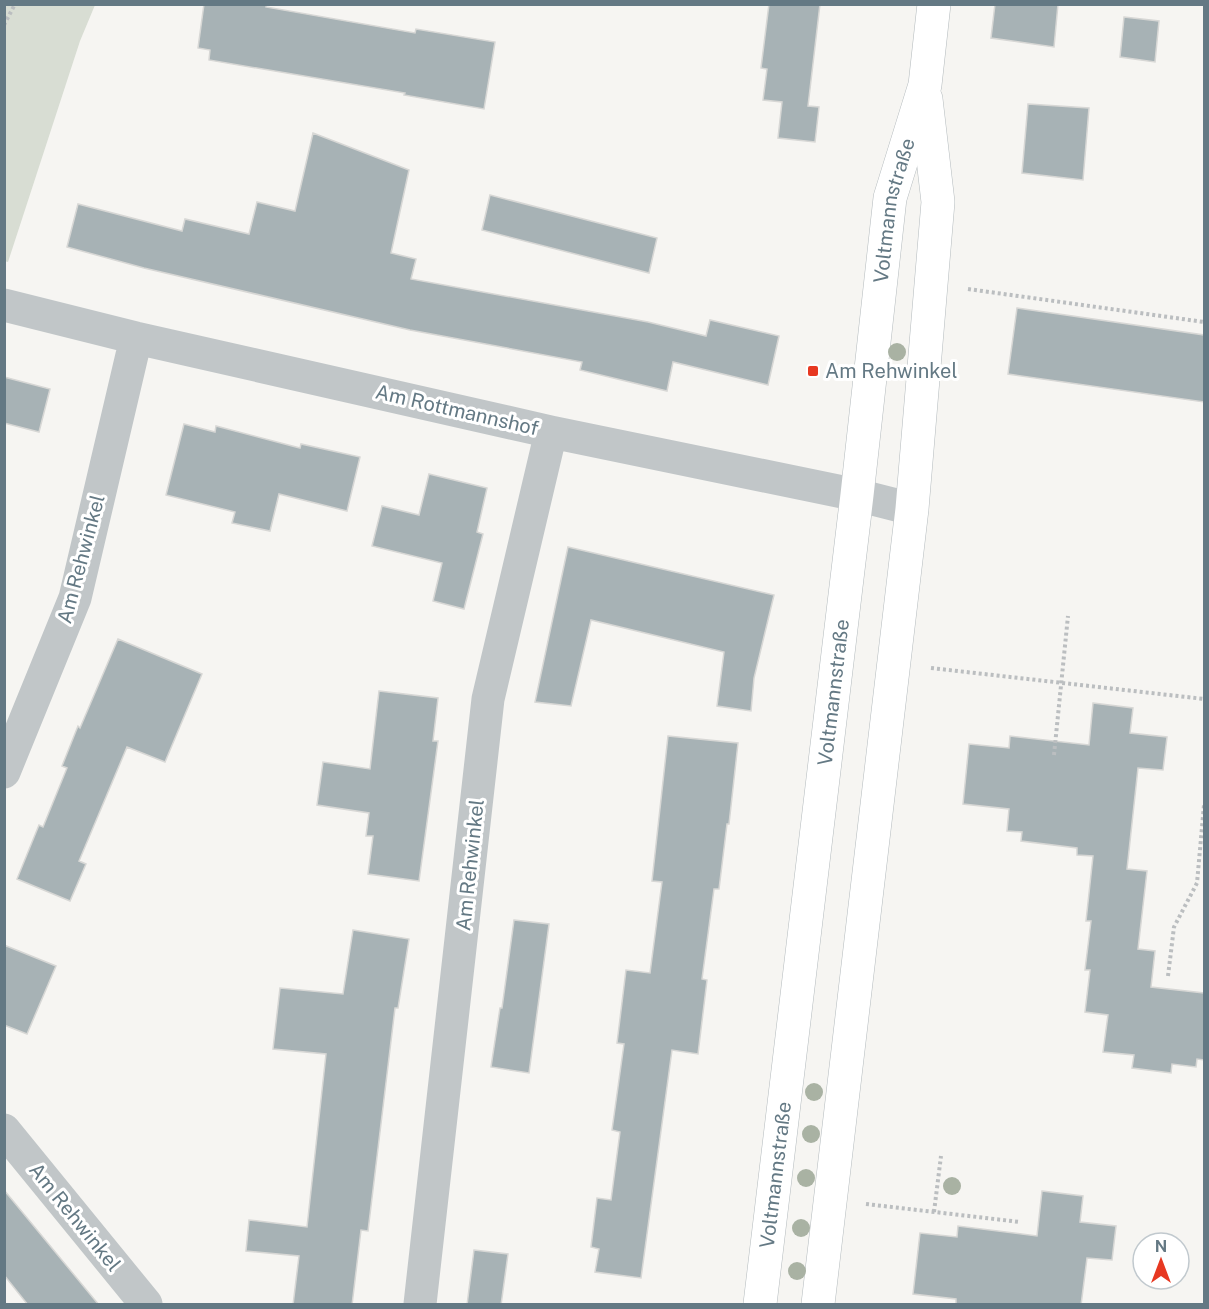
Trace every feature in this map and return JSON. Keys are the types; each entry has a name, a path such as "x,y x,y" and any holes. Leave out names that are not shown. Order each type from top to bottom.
{"street":[{"name":"Voltmannstraße","path":"760,1305 890,198 925,85 934,4"},
{"name":"Voltmannstraße","path":"818,1305 912,509 932,284 938,202 925,85"},
{"name":"Am Rottmannshof","path":"4,304 136,338 551,432 856,495 912,509"},
{"name":"Am Rehwinkel","path":"4,772 75,598 136,338"},
{"name":"Am Rehwinkel","path":"420,1305 488,699 551,432"},
{"name":"Am Rehwinkel","path":"4,1130 146,1305"}],"path":[{"path":"4,25 15,4"},
{"path":"932,284 1204,322"},
{"path":"1054,754 1068,616"},
{"path":"932,668 1204,699"},
{"path":"1168,976 1174,927 1197,883 1204,805"},
{"path":"934,1212 941,1156"},
{"path":"830,1200 1020,1222"}],"shaded area":[{"path":"5,4 95,5 80,41 8,262 4,261"}],"building":[{"path":"204,4 267,4 266,7 415,33 416,29 495,42 484,109 404,95 405,93 209,60 210,50 198,48"},
{"path":"769,4 820,4 808,106 819,107 815,142 778,138 782,102 763,100 767,69 761,68"},
{"path":"995,4 1058,4 1054,47 991,38"},
{"path":"1124,17 1159,21 1155,62 1120,57"},
{"path":"1028,104 1089,108 1083,180 1022,173"},
{"path":"313,133 409,170 391,253 416,259 411,279 648,322 706,336 710,320 779,336 768,385 673,362 667,391 580,370 582,362 410,330 144,268 67,247 78,204 182,231 185,219 249,234 257,202 295,211"},
{"path":"490,195 657,238 649,273 482,230"},
{"path":"1017,308 1204,335 1204,402 1008,374"},
{"path":"4,377 50,389 39,432 4,423"},
{"path":"184,424 215,432 216,426 300,448 301,444 360,457 347,511 279,494 270,531 232,523 235,512 166,495"},
{"path":"429,474 487,488 477,532 483,534 464,609 433,601 442,563 372,546 382,506 419,515"},
{"path":"568,547 774,595 754,678 751,711 717,706 724,652 591,620 571,706 535,702"},
{"path":"118,639 202,674 165,762 127,747 79,861 86,864 70,901 17,879 39,825 43,827 67,768 62,766"},
{"path":"379,691 438,698 433,741 438,741 419,881 368,874 373,836 366,836 369,813 317,805 323,762 370,769"},
{"path":"1093,703 1133,708 1130,733 1167,737 1163,770 1138,768 1127,869 1147,871 1138,949 1155,951 1151,987 1204,993 1204,1060 1197,1059 1196,1067 1172,1064 1171,1073 1132,1068 1134,1055 1103,1052 1108,1015 1085,1012 1090,970 1085,970 1091,921 1086,921 1093,856 1077,855 1077,848 1021,841 1022,832 1007,831 1009,809 963,804 969,744 1009,748 1010,736 1089,745"},
{"path":"668,736 738,743 729,824 727,824 719,889 714,889 702,979 707,980 698,1054 672,1050 641,1278 595,1272 599,1249 591,1247 597,1198 611,1200 620,1132 612,1130 624,1044 617,1043 626,970 650,973 662,882 652,881"},
{"path":"514,920 549,924 529,1073 491,1067"},
{"path":"353,930 409,939 398,1008 395,1008 368,1231 361,1230 352,1305 293,1305 299,1256 246,1251 249,1220 307,1227 326,1054 273,1049 280,988 343,994"},
{"path":"4,945 56,966 27,1034 4,1025"},
{"path":"4,1190 99,1305 28,1305 4,1275"},
{"path":"1042,1191 1083,1196 1080,1222 1116,1226 1112,1260 1087,1258 1081,1305 956,1305 956,1299 913,1294 920,1233 957,1237 958,1226 1037,1236"},
{"path":"474,1250 508,1254 501,1305 467,1305"}],"place":[{"name":"Am Rehwinkel","path":"813,371"}]}
